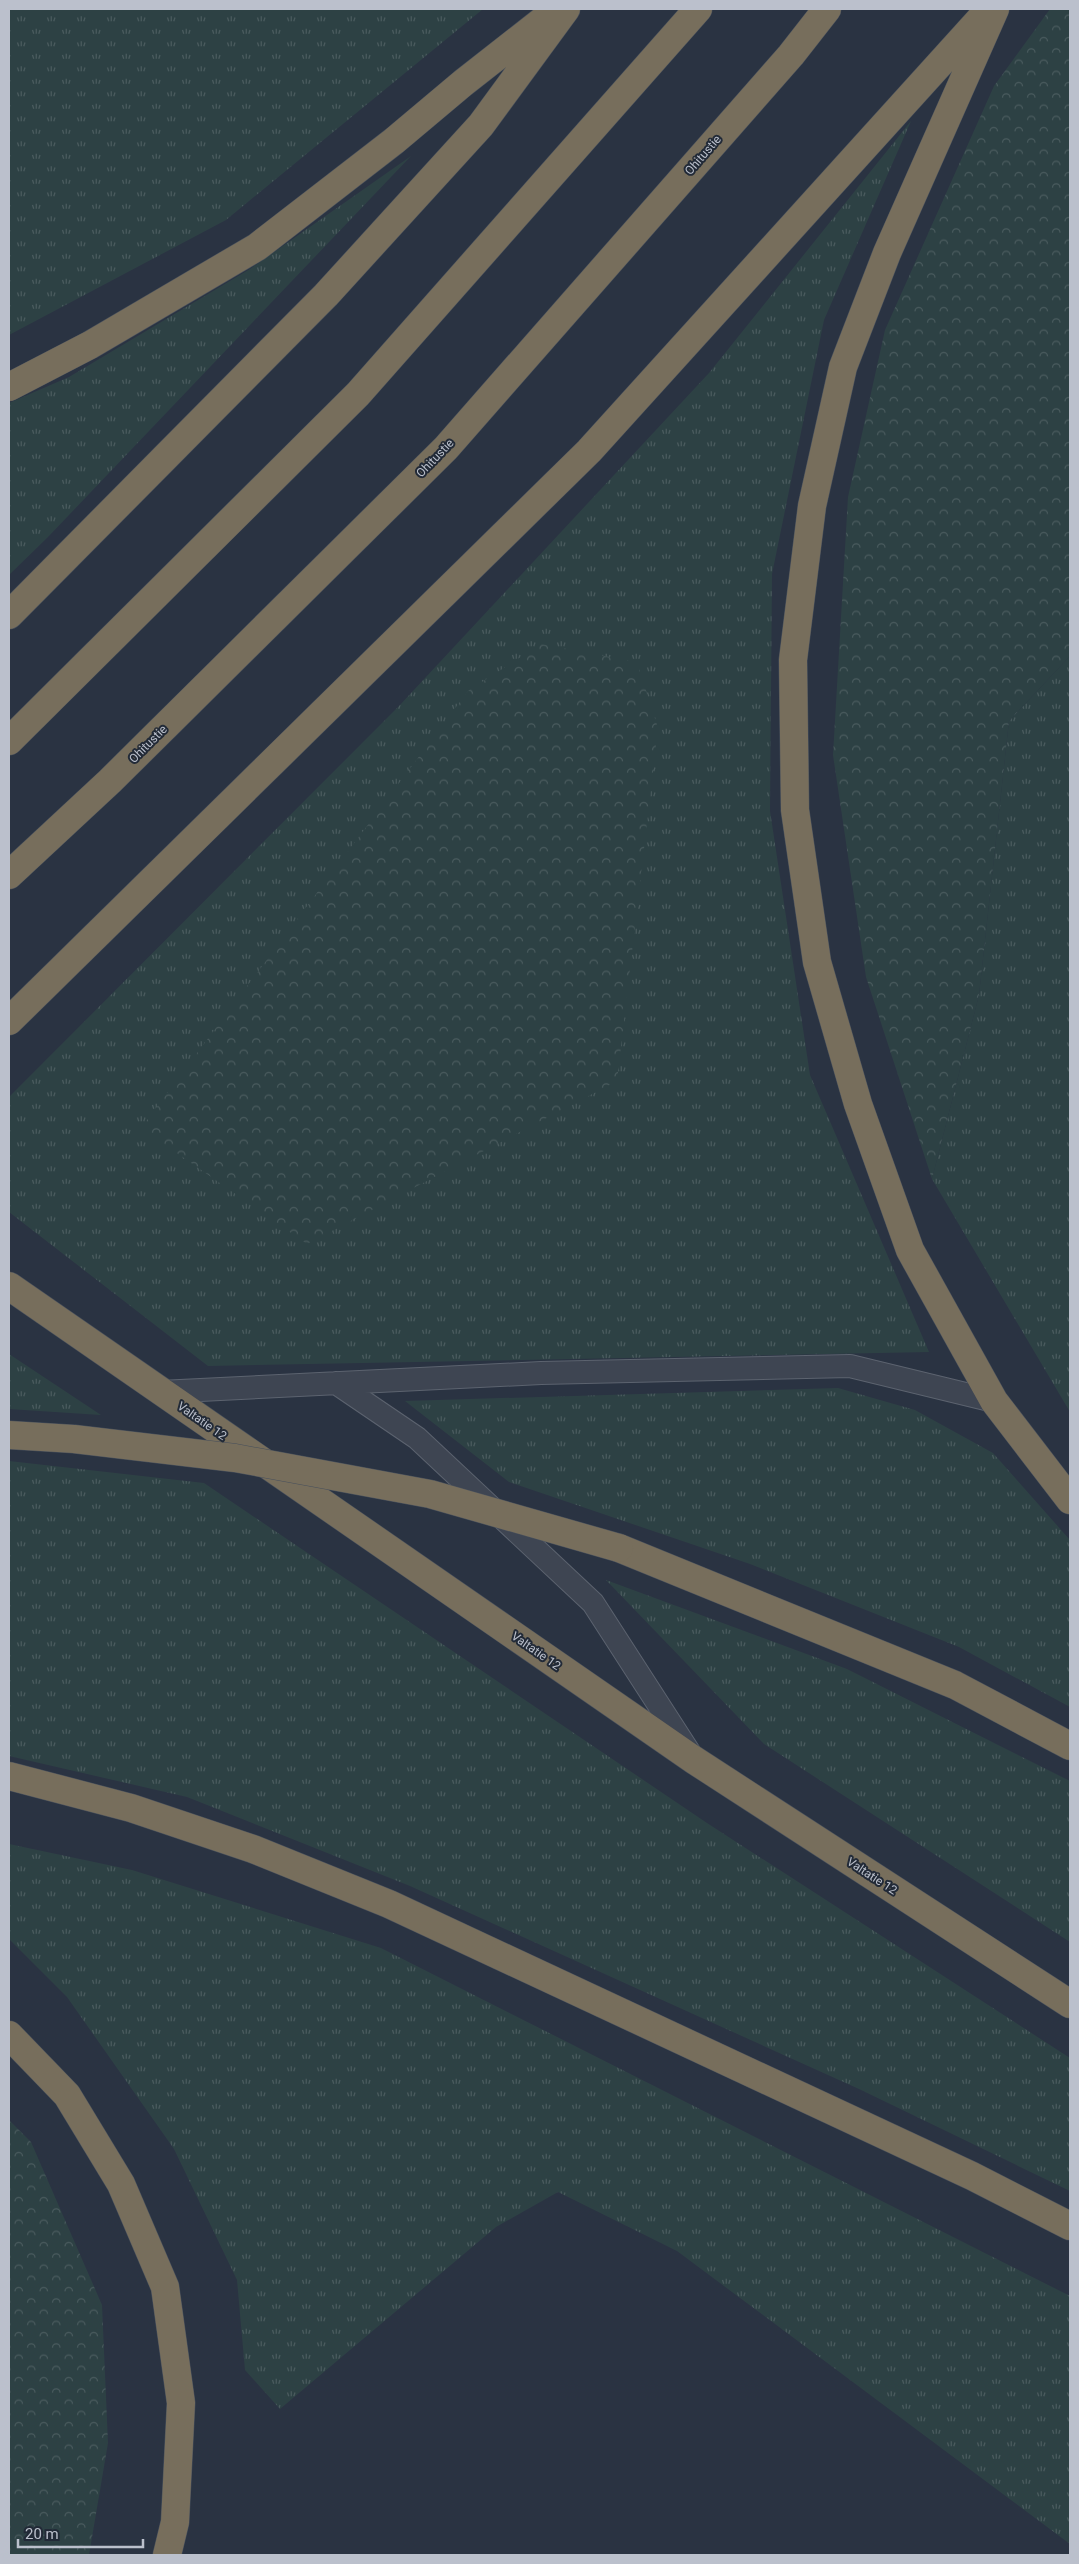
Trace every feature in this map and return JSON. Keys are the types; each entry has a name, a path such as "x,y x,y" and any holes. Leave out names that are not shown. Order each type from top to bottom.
{"highway":[{"path":"9,387 90,345 256,247 558,9"},
{"path":"9,614 326,295 481,125 566,9"},
{"path":"9,741 358,394 698,9"},
{"name":"Ohitustie","path":"9,875 110,781 446,448 791,54 827,9"},
{"path":"9,1021 589,451 990,9"},
{"path":"995,9 887,253 844,367 812,506 793,660 795,810 817,962 858,1104 910,1250 994,1401 1070,1500"},
{"name":"Valtatie 12","path":"9,1286 694,1760 1070,2004"},
{"path":"9,1435 74,1439 234,1458 274,1465 430,1494 619,1548 955,1685 1070,1746"},
{"path":"9,1776 131,1808 254,1849 389,1904 954,2168 1070,2226"},
{"path":"9,2035 67,2094 121,2184 165,2287 181,2403 175,2522 167,2555"}],"lane":[{"path":"160,1392 541,1373 850,1366 994,1401"},
{"path":"336,1383 417,1438 593,1603 694,1760"}],"green space":[{"path":"9,9 483,9 226,220 9,335"},
{"path":"1050,9 1070,9 1070,656 1009,721 979,995 932,1179 866,977 833,755 848,497 885,330 994,86"},
{"path":"911,121 824,320 772,574 770,811 810,1075 929,1352 208,1366 9,1212 9,1097 399,706 709,373"},
{"path":"411,156 48,537 9,575 9,403 69,377 250,269"},
{"path":"541,644 637,662 658,728 617,1081 307,1244 141,1128 468,691"},
{"path":"1070,656 1070,1412 932,1179 979,995 1009,721"},
{"path":"9,1354 101,1415 9,1409"},
{"path":"838,1388 915,1410 993,1453 1070,1540 1070,1707 959,1647 750,1564 509,1482 405,1401"},
{"path":"9,1461 204,1483 707,1823 1070,2058 1070,2191 859,2089 410,1886 187,1797 9,1756"},
{"path":"606,1580 847,1669 1070,1781 1070,1942 764,1744"},
{"path":"9,1844 132,1870 381,1948 1070,2296 1070,2544 677,2251 558,2192 496,2227 280,2409 245,2370 237,2280 174,2149 67,1997 9,1939"},
{"path":"9,2120 31,2142 102,2305 108,2443 89,2555 9,2555"}]}
